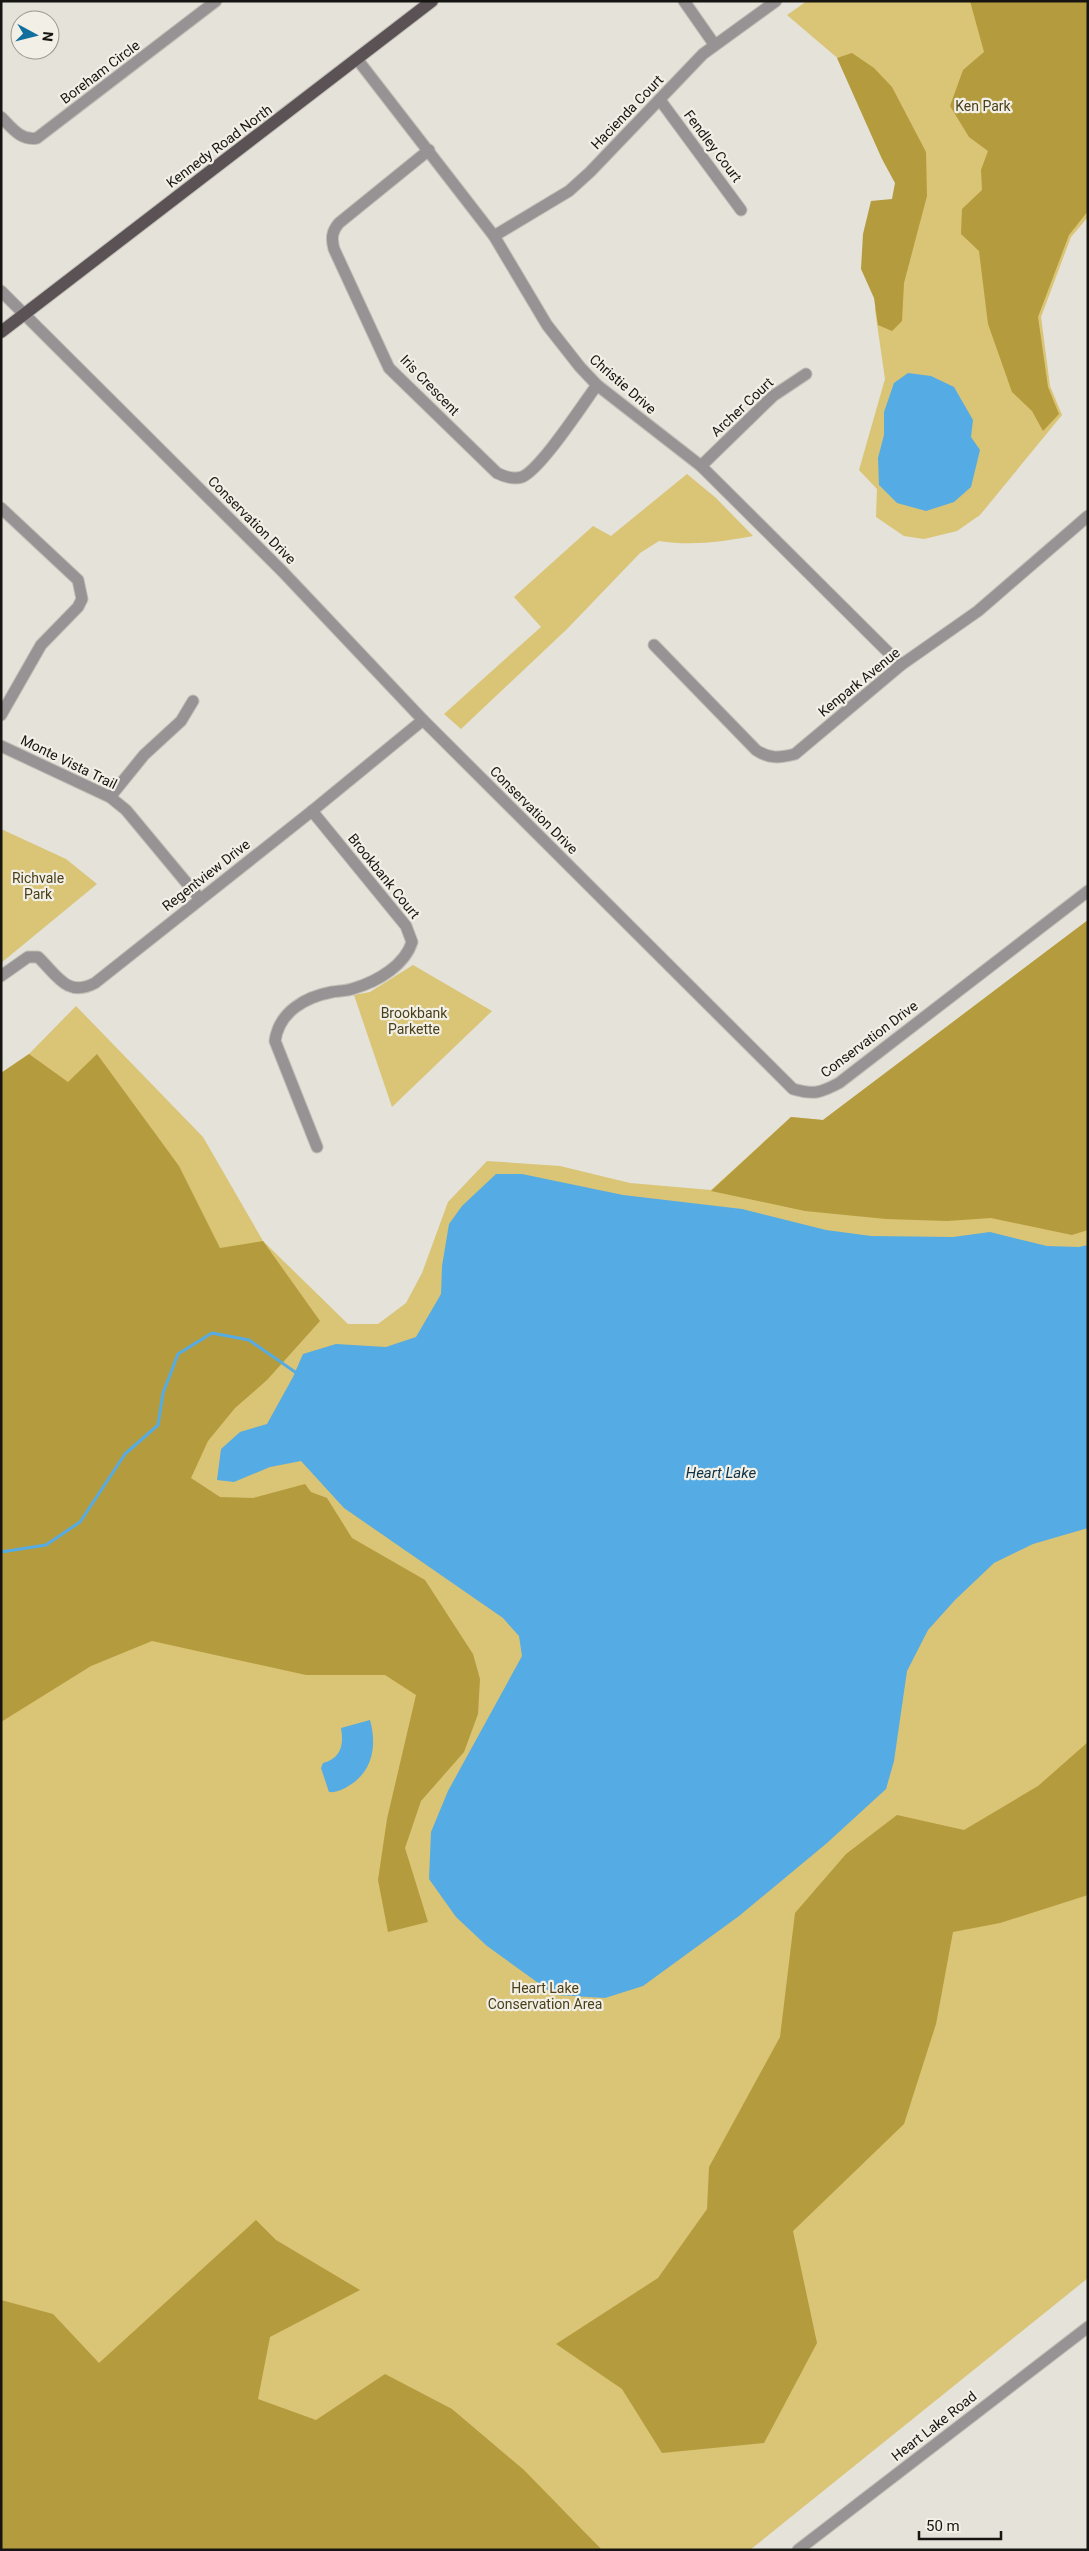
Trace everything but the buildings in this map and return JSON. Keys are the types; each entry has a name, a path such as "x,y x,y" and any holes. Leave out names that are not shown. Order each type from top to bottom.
{"main road":[{"name":"Kennedy Road North","path":"1,332 432,1"}],"street":[{"name":"Boreham Circle","path":"1,117 18,135 30,140 37,138 216,1"},
{"path":"684,1 714,44"},
{"name":"Hacienda Court","path":"494,236 569,191 714,44 776,1"},
{"name":"Christie Drive","path":"358,59 494,236 547,325 580,367 597,385 701,466 901,665"},
{"name":"Fendley Court","path":"660,100 742,210"},
{"name":"Iris Crescent","path":"429,150 339,223 333,230 332,240 334,249 389,368 497,473 514,479 534,470 597,385"},
{"name":"Conservation Drive","path":"1,291 283,572 423,720 793,1089 810,1094 825,1091 839,1083 1088,891"},
{"name":"Archer Court","path":"701,466 773,396 806,374"},
{"path":"1,508 78,580 82,599 78,607 41,645 1,715"},
{"name":"Kenpark Avenue","path":"654,645 756,750 766,757 783,757 795,754 901,665 978,611 1088,516"},
{"path":"110,797 144,755 181,721 194,701"},
{"name":"Regentview Drive","path":"1,976 28,957 38,957 63,982 72,988 82,990 94,983 312,811 423,720"},
{"name":"Monte Vista Trail","path":"1,746 110,797 126,810 200,899"},
{"name":"Brookbank Court","path":"312,811 406,926 412,942 403,960 392,969 354,989 311,998 297,1006 279,1025 275,1041 317,1147"},
{"name":"Heart Lake Road","path":"798,2550 1088,2327"}],"green space":[{"name":"Ken Park","path":"807,1 1088,1 1088,217 1071,237 1041,317 1050,386 1062,415 980,515 957,531 924,539 904,536 876,517 877,489 859,470 885,379 875,310 901,177 855,73 787,15"},
{"path":"970,1 1088,1 1088,211 1069,235 1038,317 1048,387 1059,414 1043,431 1032,411 1012,392 988,324 979,251 961,234 962,209 982,190 981,170 988,151 969,137 950,106 963,70 984,52"},
{"path":"852,53 874,68 892,87 926,152 927,196 904,283 902,321 892,331 878,325 874,298 861,269 863,234 871,201 892,199 895,183 882,159 837,58"},
{"path":"687,474 716,498 753,536 706,543 659,541 640,553 567,629 461,729 444,714 541,627 514,597 593,526 611,536"},
{"name":"Richvale Park","path":"1,829 66,859 97,884 1,963"},
{"name":"Heart Lake Conservation Area","path":"1088,920 1088,2278 750,2550 1,2550 1,1073 29,1054 76,1006 203,1137 263,1241 348,1324 378,1324 406,1303 422,1273 448,1202 487,1161 560,1166 630,1183 711,1190 791,1117 823,1120"},
{"path":"1088,920 1088,1230 1072,1235 991,1218 947,1221 886,1219 805,1211 711,1191 791,1117 823,1120"},
{"name":"Brookbank Parkette","path":"413,965 492,1011 392,1107 354,995 370,992"},
{"path":"29,1054 68,1082 97,1054 179,1166 220,1248 263,1241 320,1321 267,1380 235,1408 208,1441 191,1478 220,1497 253,1498 305,1484 311,1492 327,1498 352,1538 425,1580 473,1654 480,1679 478,1714 464,1752 421,1801 405,1848 428,1922 388,1932 378,1880 387,1819 416,1695 385,1675 306,1675 152,1641 91,1666 1,1722 1,1073"},
{"path":"1088,1742 1088,1895 1000,1923 953,1932 936,2024 904,2124 793,2231 817,2343 764,2443 662,2453 622,2389 556,2344 658,2278 707,2209 709,2167 780,2037 795,1913 846,1854 897,1815 964,1830 1038,1786"},
{"path":"256,2220 276,2240 360,2290 270,2337 258,2399 316,2420 385,2374 452,2409 524,2470 602,2550 1,2550 1,2300 53,2314 99,2363"}],"water":[{"path":"908,373 931,376 954,387 973,420 971,437 980,450 971,487 954,502 926,511 897,503 879,485 878,458 884,435 884,412 894,383"},
{"name":"Heart Lake","path":"496,1174 522,1174 623,1195 742,1209 826,1230 871,1236 953,1237 990,1232 1047,1246 1079,1247 1088,1245 1088,1528 1033,1544 994,1563 955,1600 928,1630 907,1671 894,1761 886,1789 827,1843 739,1916 643,1986 605,1998 555,1995 487,1946 456,1917 429,1879 431,1832 448,1791 522,1656 519,1636 503,1618 344,1508 301,1461 270,1467 234,1482 217,1480 221,1449 240,1432 267,1424 293,1377 303,1354 336,1344 386,1347 416,1337 441,1294 442,1266 449,1224 462,1206"},
{"path":"370,1720 373,1748 368,1765 358,1779 350,1785 334,1792 329,1792 321,1768 323,1763 334,1758 340,1750 342,1740 341,1728"}],"waterway":[{"path":"1,1552 46,1545 80,1522 125,1454 158,1425 163,1393 178,1354 212,1333 249,1340 298,1374"}]}
